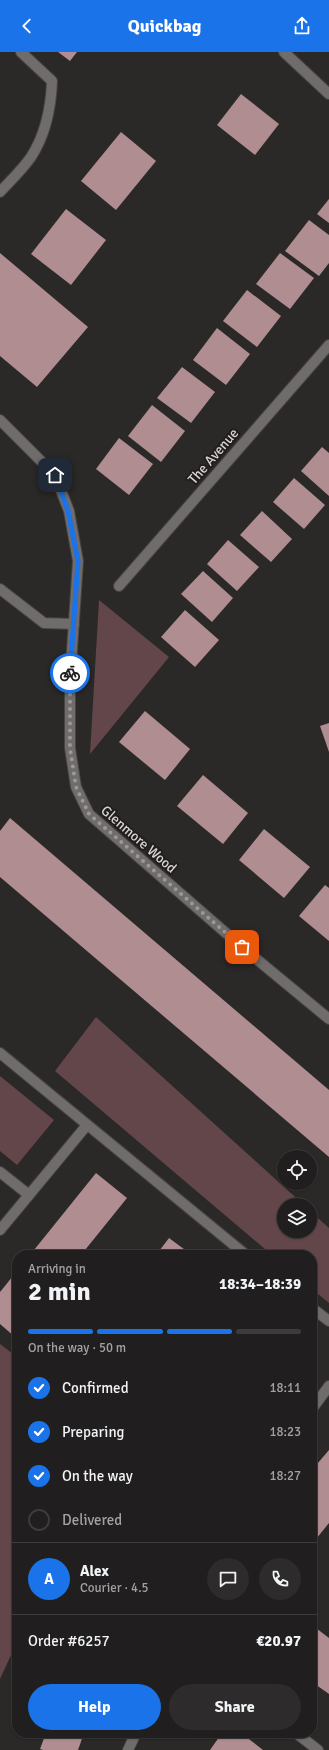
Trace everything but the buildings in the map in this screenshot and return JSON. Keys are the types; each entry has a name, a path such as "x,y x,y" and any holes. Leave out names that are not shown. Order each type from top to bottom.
{"street":[{"path":"0,192 30,158 43,132 51,103 52,81 21,52"},
{"path":"284,52 329,94"},
{"name":"The Avenue","path":"119,586 329,344"},
{"name":"Glenmore Wood","path":"0,420 55,475 68,511 78,561 70,680 70,748 76,787 89,814 242,947 329,1019"},
{"path":"0,589 44,623 74,624"},
{"path":"0,1054 240,1250"},
{"path":"0,1230 87,1126"},
{"path":"0,1172 29,1195"},
{"path":"317,1312 329,1321"},
{"path":"317,1402 329,1386"},
{"path":"128,1750 134,1738"},
{"path":"302,1738 318,1750"}],"shaded area":[{"path":"99,600 169,657 90,754"},
{"path":"96,1017 277,1181 277,1190 287,1190 296,1198 277,1198 277,1238 317,1238 317,1217 329,1228 329,1303 317,1293 317,1250 266,1250 55,1071"},
{"path":"0,1076 54,1120 17,1165 0,1151"},
{"path":"0,1344 12,1353 12,1653 0,1679"}],"way so far":[{"path":"70,673 70,748 76,787 89,814 242,947"}],"route":[{"path":"55,475 68,511 78,561 70,673"}]}
